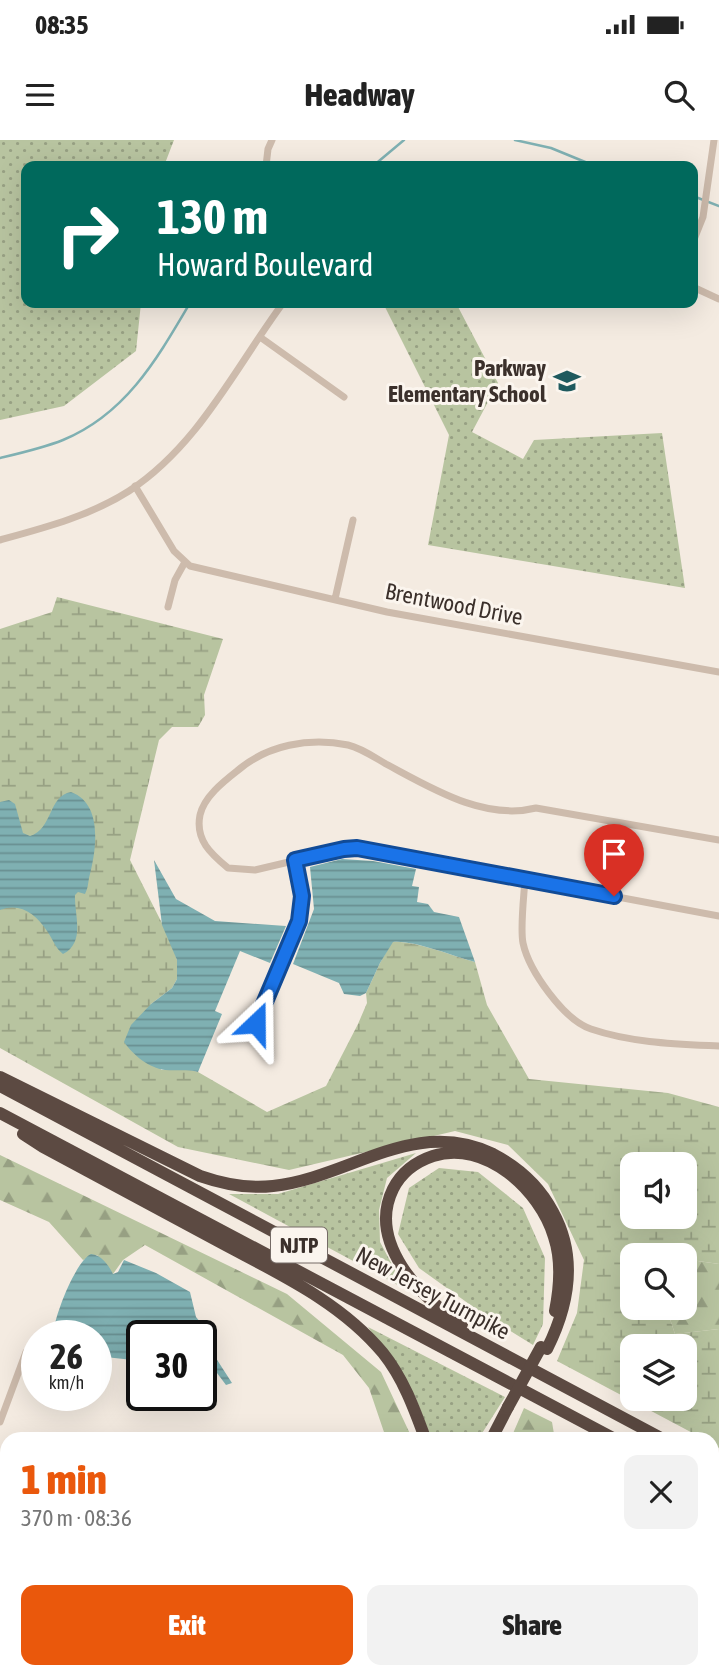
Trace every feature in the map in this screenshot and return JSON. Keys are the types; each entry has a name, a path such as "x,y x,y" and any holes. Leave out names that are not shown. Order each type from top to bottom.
{"highway":[{"path":"0,1077 200,1176 229,1184 258,1187 287,1184 397,1147 442,1141 465,1144 500,1158 520,1171 545,1198 558,1220 566,1245 569,1269 567,1295 561,1319 496,1432"},
{"name":"New Jersey Turnpike","path":"0,1086 650,1432"},
{"path":"0,1116 43,1147 296,1283 337,1309 372,1342 393,1367 408,1394 423,1432"},
{"name":"New Jersey Turnpike","path":"0,1116 602,1432"},
{"path":"544,1348 556,1309 560,1274 555,1237 535,1199 508,1173 475,1156 442,1154 412,1166 399,1179 390,1195 386,1224 394,1253 415,1283 433,1303 454,1320 582,1389 597,1404"},
{"path":"502,1432 512,1408"}],"street":[{"path":"267,161 272,140"},
{"path":"698,227 705,205 714,140"},
{"path":"698,289 719,299"},
{"path":"0,540 58,523 112,500 160,467 187,440 280,308"},
{"path":"260,337 344,397"},
{"path":"135,486 167,541 185,562 175,580 168,607"},
{"path":"335,599 353,520"},
{"name":"Brentwood Drive","path":"185,562 197,568 387,611 719,672"},
{"path":"719,841 536,808 520,812 470,804 432,788 349,745 309,742 283,746 260,754 211,795 200,814 203,844 228,868 255,870 357,848 719,916"},
{"path":"256,1023 299,921 302,896 295,860"},
{"path":"525,879 523,943 539,982 562,1008 589,1029 601,1032 640,1041 719,1046"},
{"path":"0,1422 21,1365"}],"green space":[{"path":"0,140 174,140 166,161 21,161 21,308 140,308 136,351 64,406 0,420"},
{"path":"386,308 459,308 498,383 472,432 523,459 534,440 662,433 685,588 428,545 449,435"},
{"path":"57,597 223,639 204,695 205,715 198,727 172,727 159,740 130,860 171,941 177,960 177,979 172,988 151,1004 161,1070 187,1069 198,1072 267,1112 326,1086 358,1024 367,1003 366,993 392,942 422,946 475,962 487,1005 529,1079 668,1093 719,1107 719,1264 697,1261 697,1243 620,1243 620,1320 670,1320 675,1334 620,1334 620,1394 557,1361 577,1313 584,1260 548,1184 508,1145 455,1131 289,1170 178,1147 0,1048 0,629 52,612"},
{"path":"416,1153 387,1178 379,1210 380,1242 405,1289 229,1194 278,1194"},
{"path":"0,1155 287,1294 381,1372 409,1432 384,1432 369,1388 343,1355 145,1245 123,1260 113,1274 97,1255 83,1260 49,1222 0,1200"},
{"path":"439,1168 478,1172 523,1208 545,1258 543,1324 533,1345 483,1314 419,1268 398,1234 409,1188"},
{"path":"697,1261 719,1264 719,1329 675,1334 670,1320 697,1320"},
{"path":"368,1327 505,1397 483,1432 429,1432 415,1396"},
{"path":"719,1329 719,1432 691,1432 651,1411 697,1411 697,1334 675,1334"},
{"path":"524,1408 552,1422 554,1432 514,1432"}],"water":[{"path":"71,792 82,798 89,807 95,830 95,843 86,892 78,892 75,895 77,935 70,949 63,954 33,915 21,909 0,910 0,802 9,800 15,804 23,833 30,836 43,827 58,800"},
{"path":"342,859 373,861 416,869 412,886 419,887 417,902 428,904 434,912 459,917 475,962 422,946 393,942 366,993 360,996 344,994 339,983 293,964 314,909 310,867"},
{"path":"154,860 176,899 215,921 286,926 270,963 240,951 215,1011 222,1014 198,1072 153,1067 132,1052 124,1042 131,1025 151,1004 172,988 177,979 177,960 162,925"},
{"path":"91,1254 95,1255 107,1264 113,1274 118,1272 124,1260 156,1273 190,1292 198,1320 126,1320 126,1359 112,1358 112,1320 56,1320 66,1291 85,1259"},
{"path":"217,1360 232,1383 226,1385 217,1373"}],"waterway":[{"path":"379,161 404,140"},
{"path":"515,140 551,148 583,161"},
{"path":"698,198 719,206"},
{"path":"0,458 63,440 105,416 138,383 187,308"}],"place":[{"name":"Parkway Elementary School","path":"567,381"}],"route":[{"path":"256,1023 299,921 302,896 295,860 357,848 614,896"}]}
